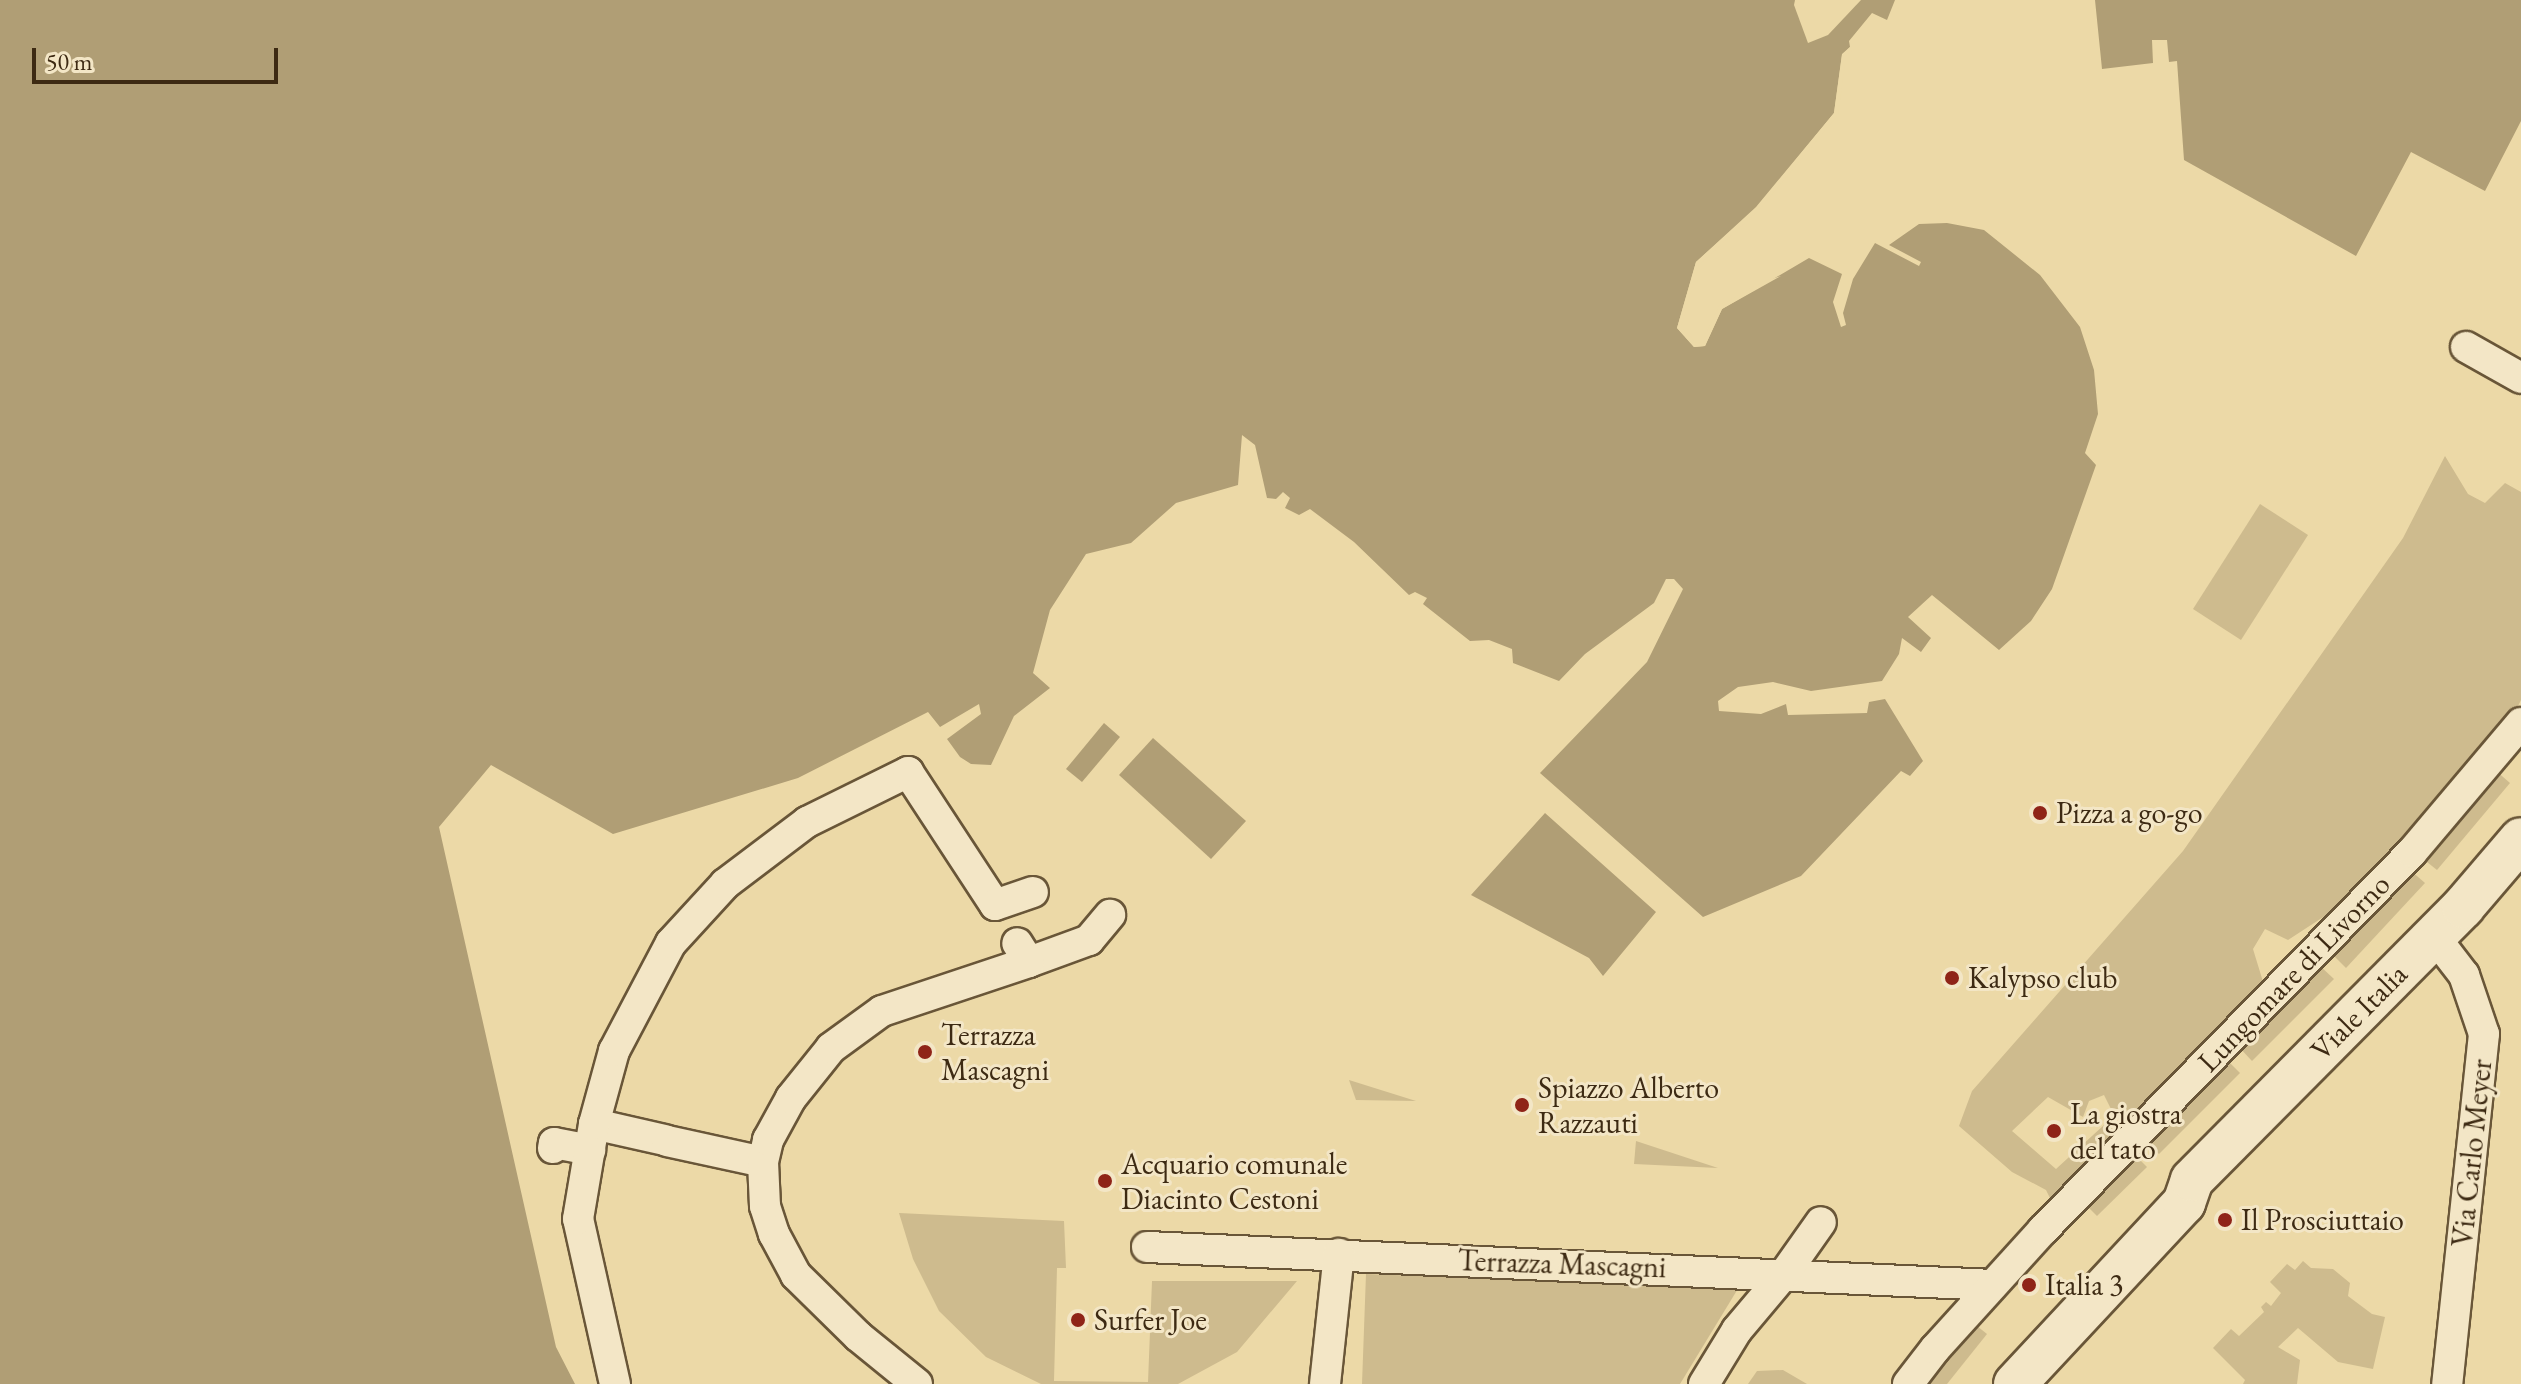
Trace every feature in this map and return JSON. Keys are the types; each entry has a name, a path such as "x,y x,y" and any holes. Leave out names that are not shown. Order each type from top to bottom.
{"main road":[{"name":"Viale Italia","path":"2015,1384 2184,1203 2192,1180 2434,936 2521,839"},
{"name":"Viale Italia","path":"1987,1384 2095,1259 2167,1188 2192,1180"}],"street":[{"path":"2466,347 2521,378"},
{"name":"Lungomare di Livorno","path":"1908,1384 1992,1285 2412,852 2521,723"},
{"path":"615,1384 578,1219 592,1137 614,1051 671,943 725,884 807,822 908,772 1020,948"},
{"path":"995,905 1033,892"},
{"path":"909,1382 796,1275 774,1234 765,1206 763,1162 768,1140 791,1098 831,1048 882,1011 1020,948 1089,940 1110,915"},
{"name":"Via Carlo Meyer","path":"2434,936 2464,975 2484,1034 2447,1384"},
{"path":"553,1148 554,1143 592,1137 666,1140 763,1162"},
{"path":"1704,1384 1737,1330 1785,1273 1821,1222"},
{"name":"Terrazza Mascagni","path":"1147,1247 1785,1273 1992,1285"},
{"path":"1325,1384 1339,1254"}],"shaded area":[{"path":"0,0 1895,0 1887,20 1872,13 1849,41 1850,47 1842,55 1834,113 1756,208 1696,262 1677,328 1694,347 1705,346 1722,309 1809,258 1842,274 1833,302 1841,327 1846,325 1843,313 1853,279 1875,243 1919,266 1921,262 1889,245 1919,224 1947,223 1984,230 2040,275 2080,327 2094,370 2098,414 2085,453 2096,465 2052,589 2031,621 1999,650 1932,595 1908,617 1931,638 1921,652 1902,638 1899,654 1882,681 1811,691 1773,682 1738,687 1718,701 1719,711 1761,714 1786,704 1788,715 1867,713 1869,702 1885,699 1923,761 1910,776 1901,771 1801,876 1703,917 1540,773 1647,662 1683,589 1674,579 1666,579 1654,603 1585,654 1559,681 1513,663 1512,649 1489,640 1470,641 1423,604 1427,598 1415,592 1409,595 1354,542 1310,509 1299,515 1285,508 1290,498 1283,492 1276,499 1267,498 1255,445 1242,435 1238,485 1176,503 1131,543 1086,554 1050,610 1033,673 1050,688 1014,716 991,765 971,764 960,757 947,739 981,714 979,704 940,727 928,712 798,778 613,834 491,765 439,827 556,1347 575,1384 0,1384"},
{"path":"2095,0 2521,0 2521,121 2485,191 2411,152 2356,256 2184,160 2177,61 2169,62 2167,40 2152,40 2153,63 2102,69"},
{"path":"2445,456 2468,494 2485,503 2505,483 2521,492 2521,700 2514,714 2357,895 2288,940 2265,929 2253,949 2264,985 2143,1105 2130,1126 2114,1115 2104,1095 2089,1101 2083,1117 2048,1097 2012,1131 2056,1169 2104,1125 2122,1133 2053,1204 2046,1190 2012,1172 1959,1126 1972,1091 2183,851 2403,538"},
{"path":"2260,504 2308,535 2241,640 2193,609"},
{"path":"1104,723 1120,737 1082,782 1066,769"},
{"path":"1153,738 1246,821 1211,859 1119,775"},
{"path":"2495,770 2510,783 2437,870 2422,858"},
{"path":"1545,813 1656,912 1603,976 1589,958 1471,895"},
{"path":"2410,870 2425,883 2346,968 2331,953"},
{"path":"2319,965 2334,979 2252,1061 2238,1046"},
{"path":"2226,1059 2240,1073 2159,1154 2145,1141"},
{"path":"1349,1080 1416,1101 1356,1100"},
{"path":"1636,1141 1718,1168 1634,1164"},
{"path":"2133,1153 2147,1167 2097,1216 2084,1203"},
{"path":"899,1213 1064,1221 1066,1268 1057,1268 1054,1381 1148,1382 1152,1281 1297,1281 1237,1352 1178,1384 1041,1384 986,1357 939,1311 913,1259"},
{"path":"2303,1261 2311,1268 2333,1269 2350,1283 2348,1296 2372,1314 2385,1317 2373,1369 2338,1362 2298,1328 2278,1347 2300,1360 2297,1384 2243,1384 2245,1380 2213,1348 2231,1329 2239,1336 2264,1312 2261,1307 2266,1302 2271,1306 2281,1293 2270,1282 2287,1264 2295,1270"},
{"path":"1366,1274 1739,1287 1680,1384 1362,1384"},
{"path":"1972,1322 1987,1334 1947,1384 1922,1384"},
{"path":"1783,1370 1807,1384 1748,1384 1757,1371"}],"pier":[{"path":"1795,0 1861,0 1828,35 1808,43 1794,5"},
{"path":"1850,47 1854,49 1846,56 1838,115 1759,210 1699,265 1681,327 1696,343 1702,342 1719,306 1762,282 1781,276 1722,309 1705,346 1694,347 1677,328 1696,262 1756,207 1834,113 1842,54"}],"place":[{"name":"Pizza a go-go","path":"2040,813"},
{"name":"Kalypso club","path":"1952,978"},
{"name":"Terrazza Mascagni","path":"925,1052"},
{"name":"Spiazzo Alberto Razzauti","path":"1522,1105"},
{"name":"La giostra del tato","path":"2054,1131"},
{"name":"Acquario comunale Diacinto Cestoni","path":"1105,1181"},
{"name":"Il Prosciuttaio","path":"2225,1220"},
{"name":"Italia 3","path":"2029,1285"},
{"name":"Surfer Joe","path":"1078,1320"}]}
